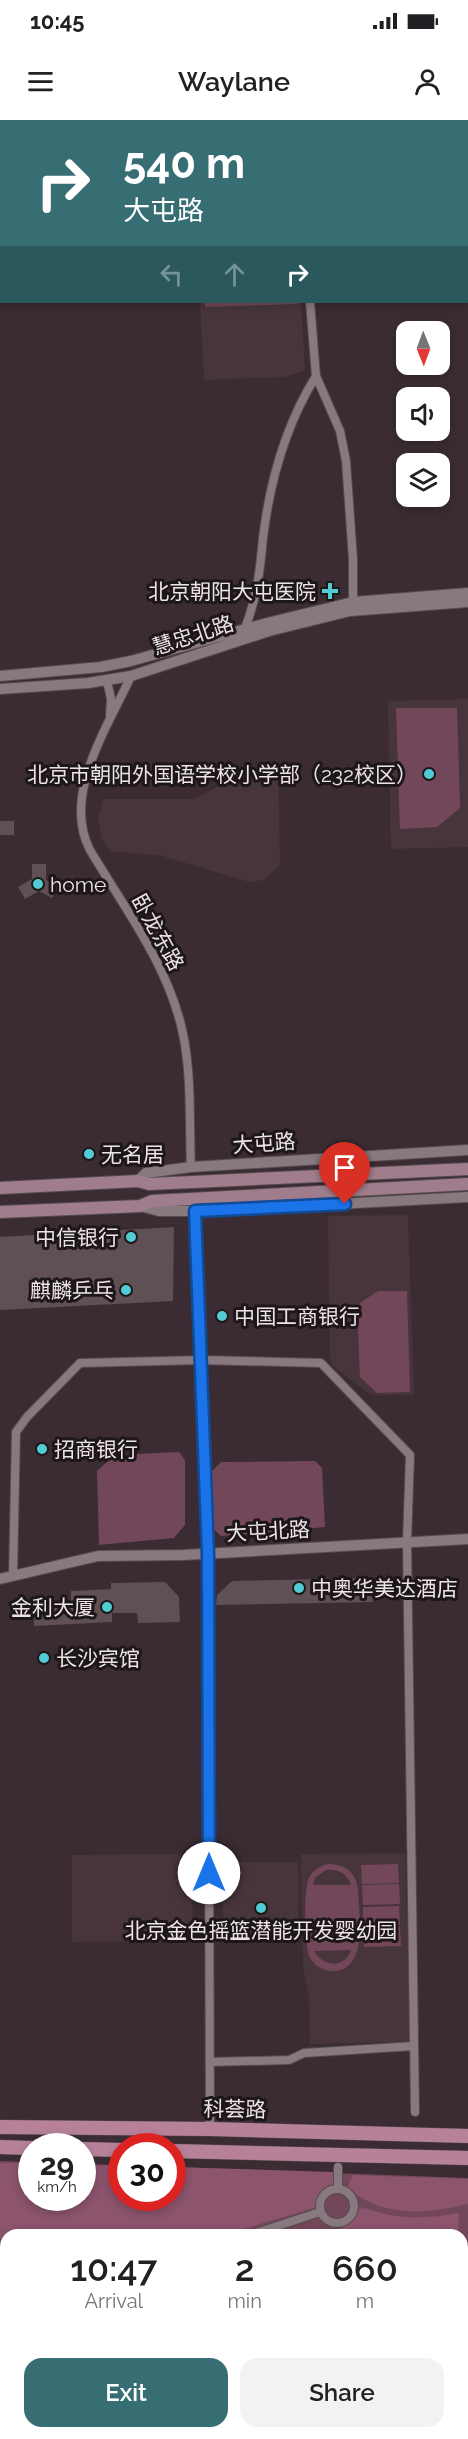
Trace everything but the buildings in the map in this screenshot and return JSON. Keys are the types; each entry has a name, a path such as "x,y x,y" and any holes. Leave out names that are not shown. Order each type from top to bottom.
{"main road":[{"name":"大屯路","path":"0,1188 138,1181 160,1184 468,1169"},
{"path":"0,1212 140,1206 153,1201 468,1184"},
{"name":"科荟路","path":"0,2127 210,2129 468,2136"},
{"path":"0,2147 18,2148"},
{"name":"科荟路","path":"186,2151 468,2158"}],"street":[{"path":"310,303 316,376 340,431 346,461 353,559 353,602"},
{"path":"245,628 259,581 263,538 278,460 301,399 316,376"},
{"name":"慧忠北路","path":"0,676 101,667 131,661 245,628 353,602 468,593"},
{"name":"慧忠北路","path":"0,689 107,681 131,676 269,631 333,614 366,609 468,602"},
{"name":"卧龙东路","path":"131,676 92,755 85,779 82,811 85,838 164,974 178,1017 187,1061 191,1167"},
{"name":"卧龙东路","path":"107,681 111,708 107,725"},
{"name":"大屯路","path":"138,1181 146,1173 191,1167 468,1150"},
{"path":"140,1206 159,1210 195,1211 468,1197"},
{"path":"195,1211 208,1554 210,2129"},
{"path":"13,1576 16,1432 27,1417 80,1363 201,1360 321,1364 410,1455 407,1542 415,2112"},
{"name":"大屯北路","path":"0,1579 98,1556 208,1554 468,1539"},
{"path":"210,2062 290,2060 304,2053 414,2046"},
{"path":"338,2167 338,2189"},
{"path":"338,2189 346,2191 353,2200 351,2217 347,2221 335,2224 325,2219 320,2212 319,2204 324,2194 338,2189"},
{"path":"268,2229 320,2212"}],"shaded area":[{"path":"200,303 301,303 305,371 284,377 204,380"},
{"path":"205,303 297,303 297,304 205,307"},
{"name":"北京市朝阳外国语学校小学部（232校区）","path":"468,699 468,847 391,849 388,701"},
{"name":"北京市朝阳外国语学校小学部（232校区）","path":"396,708 457,708 460,808 437,827 400,829"},
{"path":"278,763 280,865 264,880 249,882 162,856 111,851 102,840 98,818 103,799 195,799 252,767"},
{"path":"408,1215 414,1395 371,1395 333,1366 330,1358 328,1216"},
{"path":"378,1291 407,1291 410,1392 377,1393 360,1377 357,1305"},
{"path":"179,1452 185,1460 185,1525 174,1538 99,1545 97,1471 115,1455"},
{"path":"315,1461 322,1468 325,1527 221,1536 212,1528 212,1471 221,1462"},
{"path":"405,1853 410,2042 310,2044 309,1995 303,1968 301,1854"},
{"path":"192,1854 193,1941 72,1942 72,1855"},
{"name":"北京金色摇篮潜能开发婴幼园","path":"236,1862 298,1862 299,1938 223,1939 223,1878"},
{"path":"328,1864 345,1868 352,1874 357,1884 360,1913 357,1952 352,1962 344,1969 332,1971 320,1968 310,1958 305,1904 310,1876 318,1868","holes":["326,1870 342,1873 351,1885 313,1885 315,1878","351,1950 344,1960 334,1964 323,1960 314,1951"]},
{"path":"398,1864 399,1883 362,1884 361,1865"},
{"path":"399,1884 400,1904 363,1905 362,1885"},
{"path":"399,1906 400,1925 363,1926 363,1907"},
{"path":"400,1927 401,1946 364,1947 363,1928"},
{"path":"0,2161 18,2162 18,2211 96,2211 96,2164 108,2165 108,2211 186,2211 186,2167 468,2178 468,2229 0,2229"},
{"path":"0,2163 18,2163 18,2211 96,2211 96,2165 108,2166 108,2211 186,2211 186,2167 333,2172 335,2185 322,2193 318,2198 317,2207 243,2229 0,2229"},
{"path":"353,2175 468,2179 468,2204 436,2210 390,2209 375,2205 347,2188"},
{"path":"365,2208 389,2215 412,2217 459,2213 458,2229 340,2229 355,2219 359,2209"}],"place":[{"name":"北京朝阳大屯医院","path":"330,591"},
{"name":"北京市朝阳外国语学校小学部（232校区）","path":"429,774"},
{"name":"home","path":"38,884"},
{"name":"无名居","path":"89,1154"},
{"name":"中信银行","path":"131,1237"},
{"name":"麒麟乒乓","path":"126,1290"},
{"name":"中国工商银行","path":"222,1316"},
{"name":"招商银行","path":"42,1449"},
{"name":"中奥华美达酒店","path":"299,1588"},
{"name":"金利大厦","path":"107,1607"},
{"name":"长沙宾馆","path":"44,1658"},
{"name":"北京金色摇篮潜能开发婴幼园","path":"261,1908"}],"route":[{"path":"209,1873 208,1554 195,1211 345,1204"}]}
